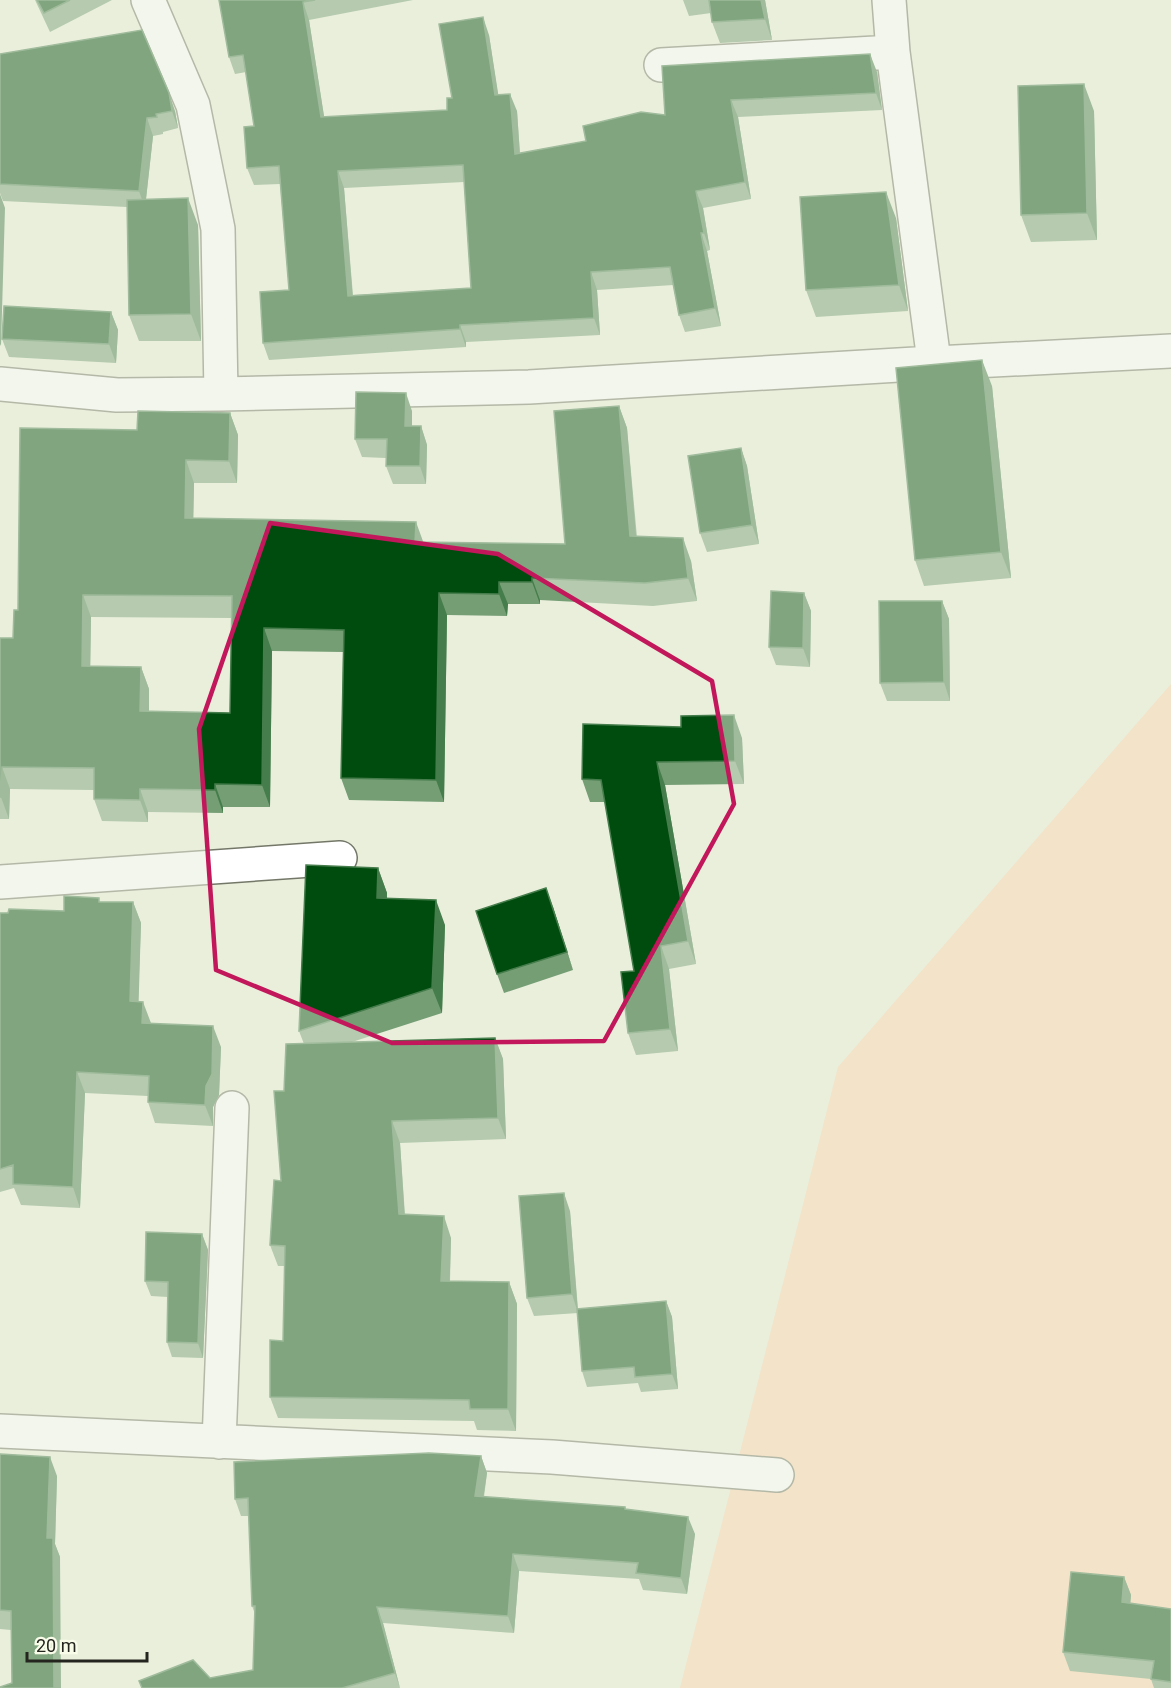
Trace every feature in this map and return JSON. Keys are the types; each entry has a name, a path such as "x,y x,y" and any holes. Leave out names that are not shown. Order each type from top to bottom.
{"street":[{"path":"148,0 193,105 218,229 221,394"},
{"path":"889,0 893,52 932,346 932,363"},
{"path":"661,65 893,52"},
{"path":"0,384 117,395 529,387 1171,351"},
{"path":"0,882 340,858"},
{"path":"219,1442 232,1108"},
{"path":"0,1431 552,1457 777,1475"}],"highlighted area":[{"path":"270,523 498,554 712,681 734,804 604,1041 392,1043 216,970 199,729"}],"shaded area":[{"path":"1171,684 1171,1688 680,1688 838,1067"}],"building":[{"path":"37,0 70,0 44,13"},
{"path":"219,0 315,0 303,2 321,117 447,110 447,98 452,98 439,24 483,17 495,95 510,94 515,154 586,141 583,126 641,112 665,115 662,66 870,54 876,93 731,100 745,182 696,191 715,308 679,315 670,267 591,272 594,318 460,325 460,329 263,343 260,292 289,290 279,166 247,168 244,127 254,126 243,55 229,57","holes":["463,165 471,288 348,296 338,171"]},
{"path":"709,0 761,0 765,19 712,22"},
{"path":"142,30 169,93 172,111 147,118 139,191 0,184 0,54"},
{"path":"1084,84 1087,213 1021,215 1018,86"},
{"path":"886,192 899,285 806,290 800,197"},
{"path":"188,198 191,314 129,315 127,200"},
{"path":"4,306 111,312 109,344 2,339"},
{"path":"982,360 1001,552 915,560 896,368"},
{"path":"356,392 406,393 405,426 421,426 420,466 386,466 387,439 355,439"},
{"path":"619,406 630,536 683,538 688,578 645,583 532,578 532,582 499,582 499,594 439,593 436,780 341,778 344,630 264,628 262,785 215,784 215,790 140,789 140,800 94,799 94,768 2,767 0,797 0,638 13,638 14,610 18,610 20,428 137,430 138,411 230,413 229,461 186,460 185,518 416,522 415,542 565,544 554,411","holes":["83,595 232,596 230,713 140,711 141,667 82,666"]},
{"path":"741,448 752,525 700,533 688,456"},
{"path":"771,591 804,593 803,648 769,647"},
{"path":"879,601 942,601 944,682 880,683"},
{"path":"734,715 735,761 657,762 688,941 661,946 670,1029 628,1033 621,972 634,971 601,780 582,779 583,724 681,727 681,716"},
{"path":"306,865 378,868 377,898 436,900 432,988 299,1031"},
{"path":"546,888 567,952 497,974 476,911"},
{"path":"64,896 99,898 99,902 133,902 130,1001 143,1002 142,1023 213,1026 212,1074 206,1086 205,1105 148,1102 149,1076 77,1072 73,1187 13,1184 13,1165 0,1169 0,913 8,913 9,909 64,911"},
{"path":"495,1038 498,1118 392,1121 399,1214 444,1216 441,1281 509,1282 508,1409 470,1409 469,1400 270,1397 270,1340 283,1341 285,1246 270,1245 274,1180 281,1181 274,1091 284,1091 286,1044"},
{"path":"564,1193 572,1294 527,1298 519,1196"},
{"path":"146,1232 202,1234 198,1343 167,1342 168,1282 145,1281"},
{"path":"666,1301 672,1374 635,1377 634,1367 582,1371 577,1309"},
{"path":"429,1453 481,1456 475,1496 625,1507 625,1509 688,1517 681,1578 636,1573 638,1563 513,1554 508,1616 377,1607 395,1673 342,1688 142,1688 139,1681 193,1660 210,1678 253,1670 255,1606 252,1606 248,1498 235,1499 234,1462"},
{"path":"0,1454 50,1457 47,1538 53,1538 54,1688 0,1688 12,1683 11,1611 0,1610"},
{"path":"1071,1572 1124,1577 1122,1602 1171,1609 1171,1682 1151,1679 1154,1661 1063,1652"}]}
